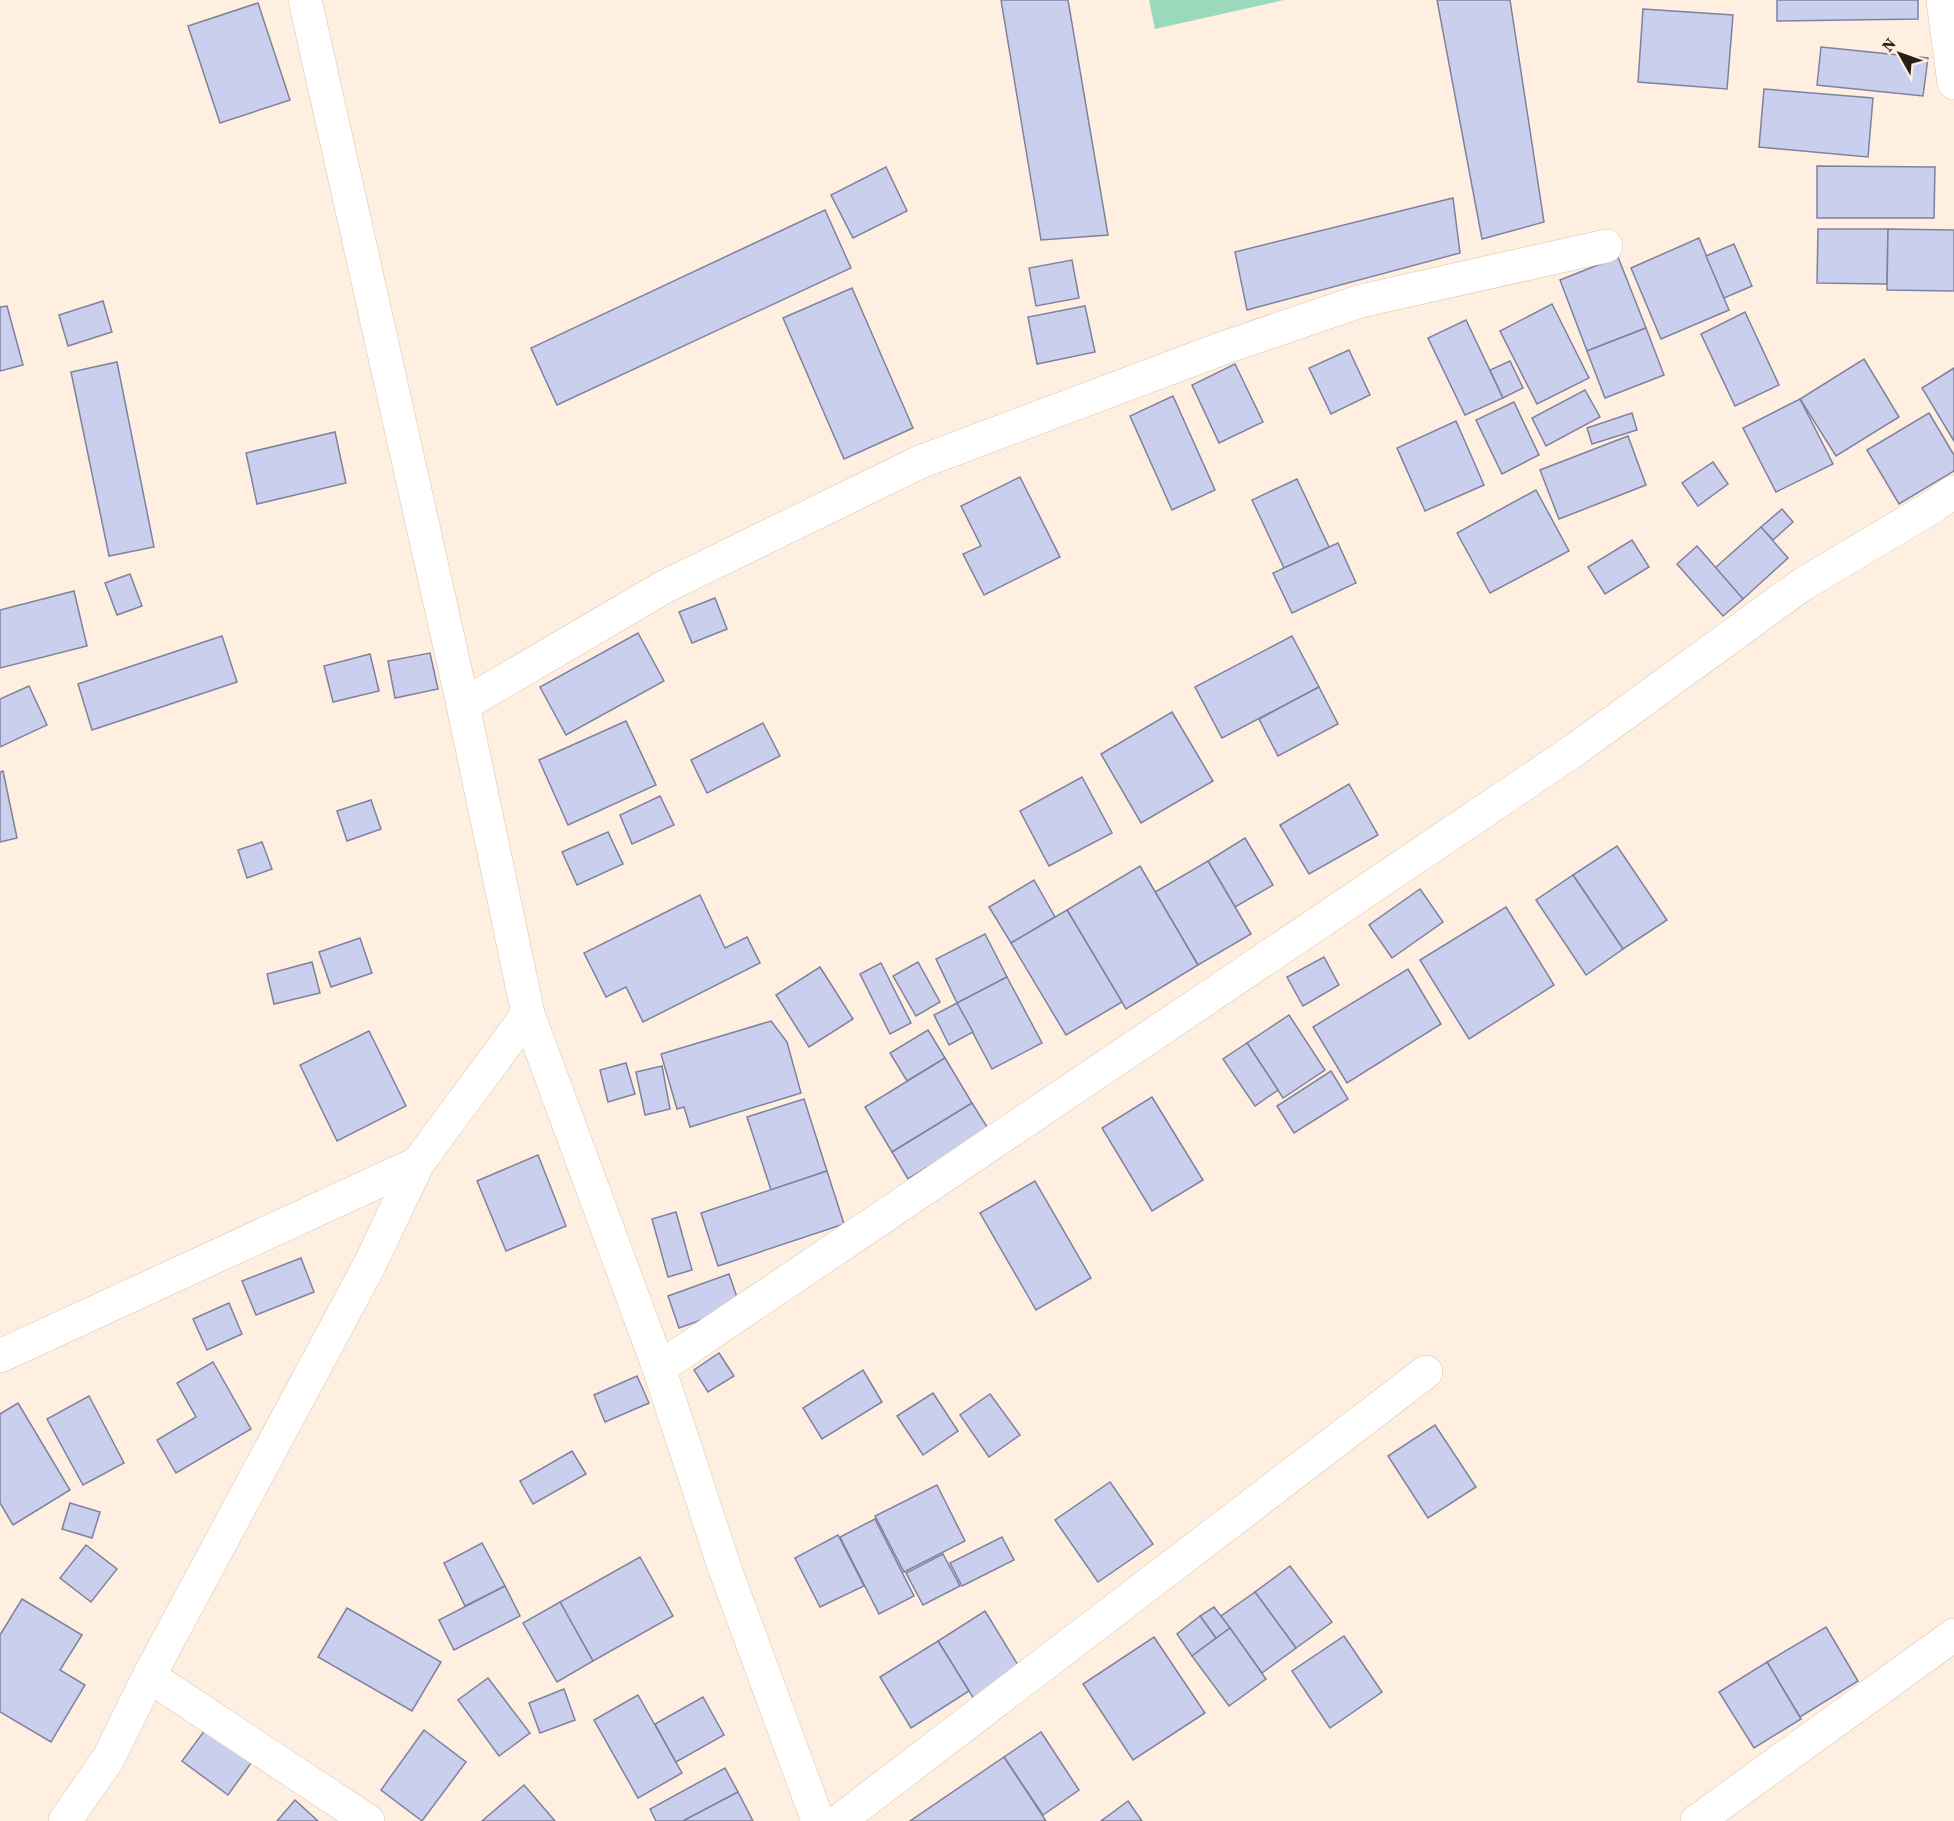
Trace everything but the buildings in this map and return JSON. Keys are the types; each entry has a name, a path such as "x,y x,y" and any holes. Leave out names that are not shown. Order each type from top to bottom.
{"street":[{"path":"305,0 463,705 528,1014 659,1368 725,1569 818,1821"},
{"path":"1943,0 1954,83"},
{"path":"463,705 664,587 920,462 1226,347 1361,301 1606,246"},
{"path":"659,1368 1576,749 1803,584 1954,492"},
{"path":"64,1821 108,1759 149,1676 369,1266 418,1162 528,1014"},
{"path":"0,1356 418,1162"},
{"path":"840,1821 1426,1372"},
{"path":"1697,1821 1954,1635"},
{"path":"149,1676 368,1821"}],"green space":[{"path":"1149,0 1284,0 1155,29"}]}
